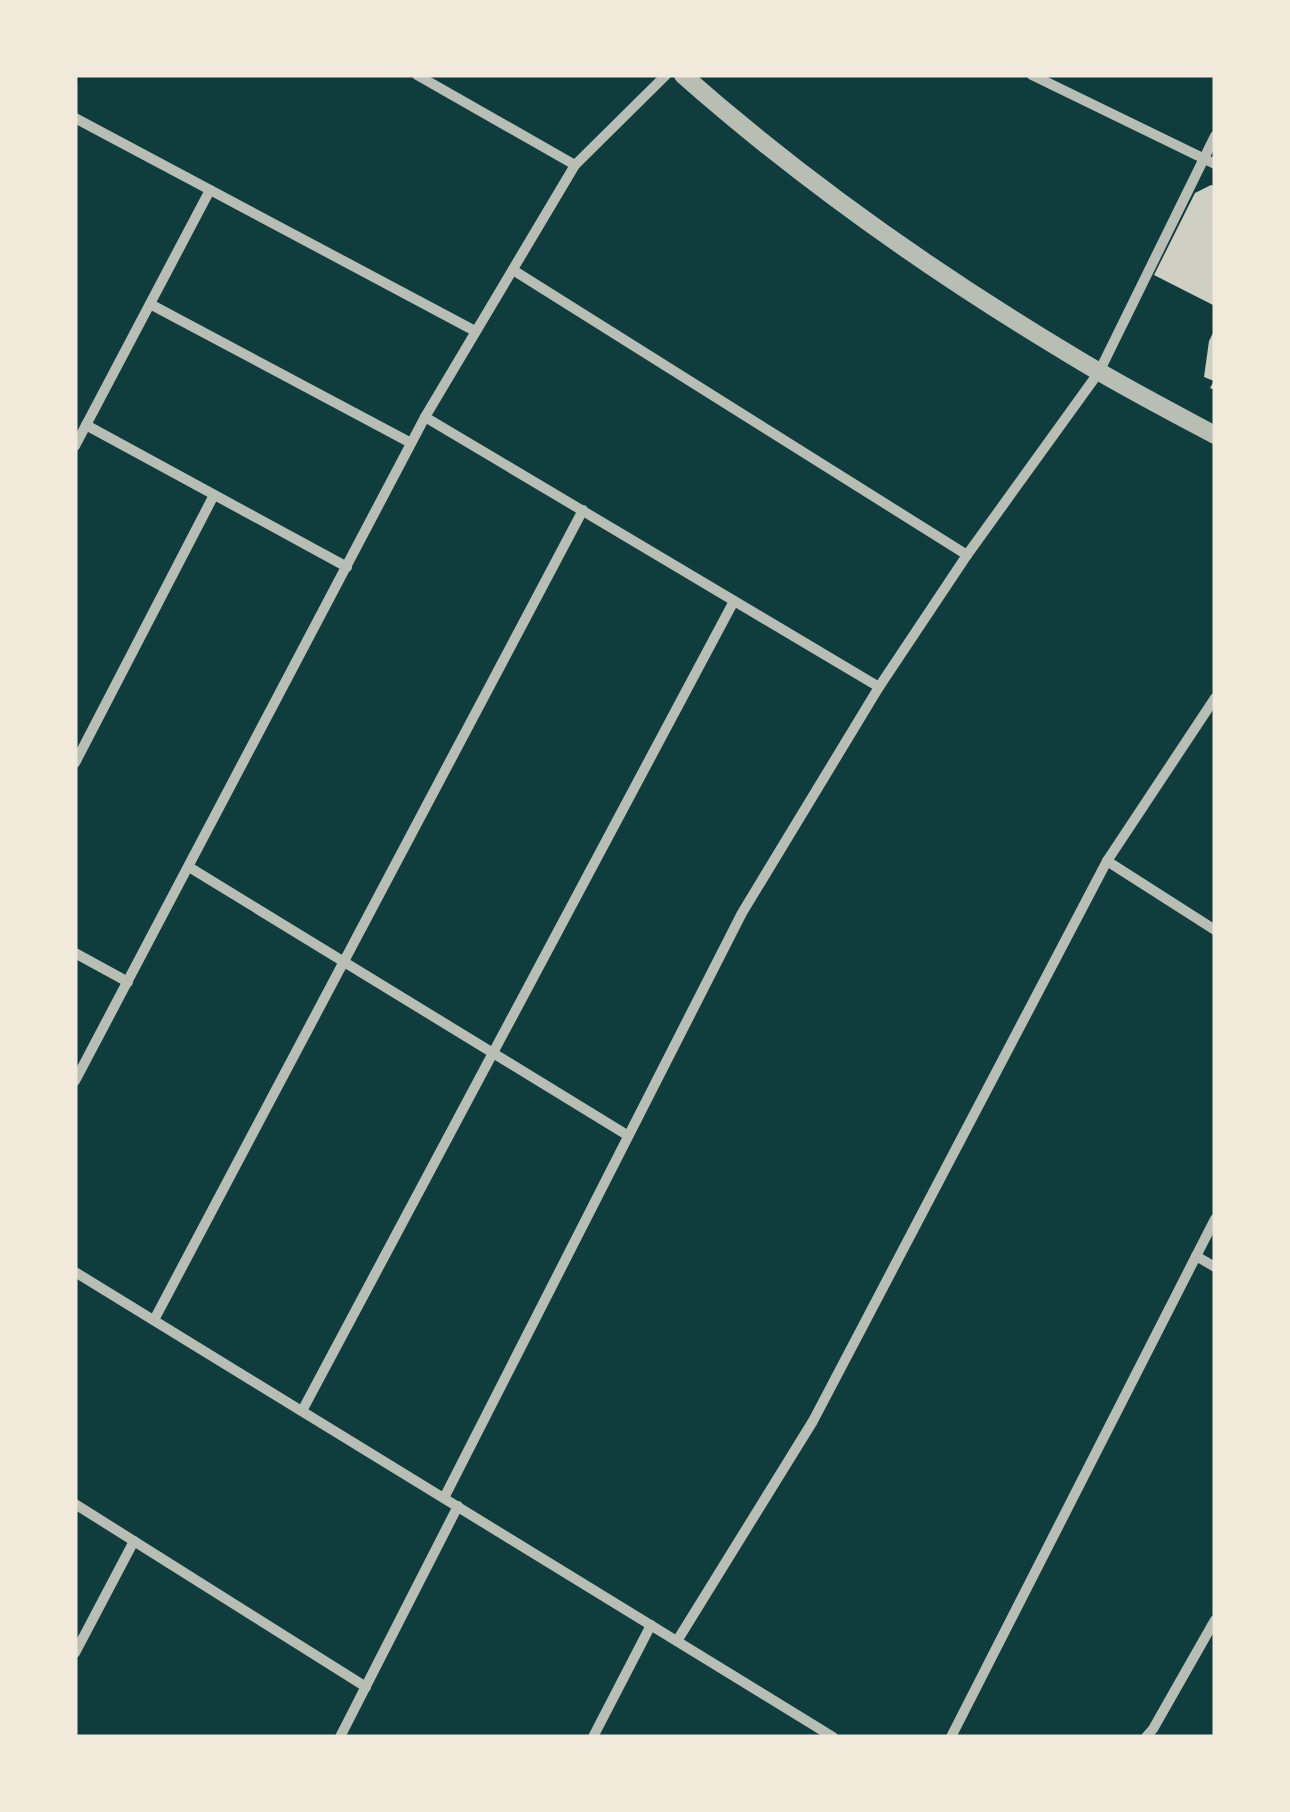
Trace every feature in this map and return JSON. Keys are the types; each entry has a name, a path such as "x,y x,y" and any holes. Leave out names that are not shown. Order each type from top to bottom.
{"street":[{"path":"416,75 575,165"},
{"path":"75,1081 411,444 475,331 575,165 666,75"},
{"path":"683,75 834,198 971,292 1099,372 1215,435"},
{"path":"1032,75 1210,161"},
{"path":"76,120 475,331"},
{"path":"444,1498 742,913 880,687 967,555 1099,372 1210,161 1215,136"},
{"path":"75,446 210,190"},
{"path":"512,270 967,555"},
{"path":"150,304 411,444"},
{"path":"426,416 880,687"},
{"path":"86,424 346,567"},
{"path":"75,763 214,495"},
{"path":"154,1320 584,510"},
{"path":"302,1411 734,601"},
{"path":"677,1641 813,1422 1107,861 1215,698"},
{"path":"1107,861 1215,930"},
{"path":"189,867 627,1135"},
{"path":"75,952 128,982"},
{"path":"951,1737 1215,1219"},
{"path":"1196,1256 1215,1267"},
{"path":"75,1272 832,1737"},
{"path":"75,1504 366,1687"},
{"path":"340,1737 458,1506"},
{"path":"75,1653 134,1541"},
{"path":"1146,1737 1215,1620"},
{"path":"592,1737 651,1625"}],"building":[{"path":"1215,186 1215,306 1154,275 1195,193"},
{"path":"1215,329 1215,390 1210,388 1214,381 1204,377 1209,341"}],"waterway":[{"path":"75,79 77,75"}]}
